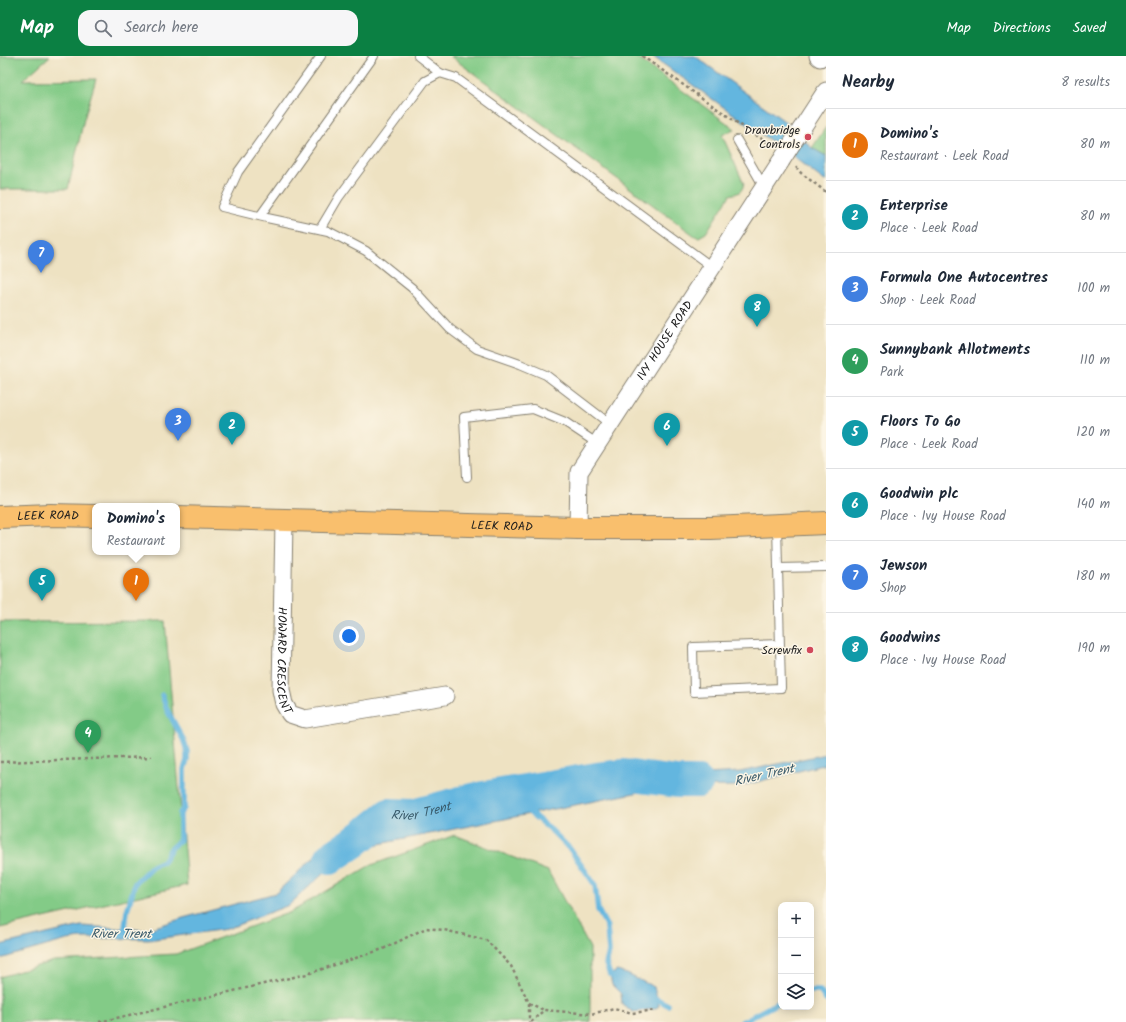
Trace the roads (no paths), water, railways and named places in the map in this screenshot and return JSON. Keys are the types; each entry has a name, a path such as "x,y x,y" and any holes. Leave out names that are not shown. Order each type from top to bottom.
{"highway":[{"name":"LEEK ROAD","path":"0,517 52,515 92,516"},
{"name":"LEEK ROAD","path":"180,517 578,528 711,528 826,522"}],"street":[{"name":"IVY HOUSE ROAD","path":"578,528 580,472 826,91"},
{"name":"HOWARD CRESCENT","path":"284,521 281,690 284,704 290,714 305,719 445,696"}],"lane":[{"path":"322,56 238,172 222,207 328,231 366,251 412,288 450,330 477,349 546,375 610,424"},
{"path":"260,216 374,56"},
{"path":"418,56 440,73 456,78 712,267"},
{"path":"320,229 339,197 425,80 440,73"},
{"path":"737,140 764,187"},
{"path":"467,477 464,417 533,409 565,422 598,444"},
{"path":"777,525 780,644 780,688 694,692 693,647 780,644"},
{"path":"778,568 826,566"}],"water":[{"path":"652,56 695,56 787,123 788,131 801,141 804,140 812,148 826,156 826,182 796,159 792,154 771,141"},
{"path":"826,754 826,764 741,786 665,787 349,850 289,905 227,929 155,939 81,938 67,940 0,959 0,945 81,926 146,930 183,918 276,893 312,859 355,835 672,776 740,772"},
{"path":"617,971 627,974 654,987 659,1006 654,1009 633,1012 622,1004 621,994 612,985 610,975"}],"waterway":[{"path":"124,934 127,911 135,883 152,866 163,861 172,847 180,840 180,813 184,808 184,769 187,760 187,751 183,739 167,710 162,695"},
{"name":"River Trent","path":"330,858 353,843 389,814 413,815 472,799 597,778 624,775 677,782 698,782"},
{"path":"510,793 570,849 595,885 598,910 607,927 609,952 606,964 610,975 616,979"},
{"path":"814,991 820,991 826,1000"},
{"path":"651,996 668,1005"},
{"path":"742,1022 778,1003"}],"place":[{"name":"Drawbridge Controls","path":"808,137"},
{"name":"Jewson","path":"41,273"},
{"name":"Goodwins","path":"757,327"},
{"name":"Formula One Autocentres","path":"178,441"},
{"name":"Enterprise","path":"232,445"},
{"name":"Goodwin plc","path":"667,446"},
{"name":"Floors To Go","path":"42,601"},
{"name":"Domino's","path":"136,601"},
{"name":"Screwfix","path":"810,650"},
{"name":"Sunnybank Allotments","path":"88,753"}]}
